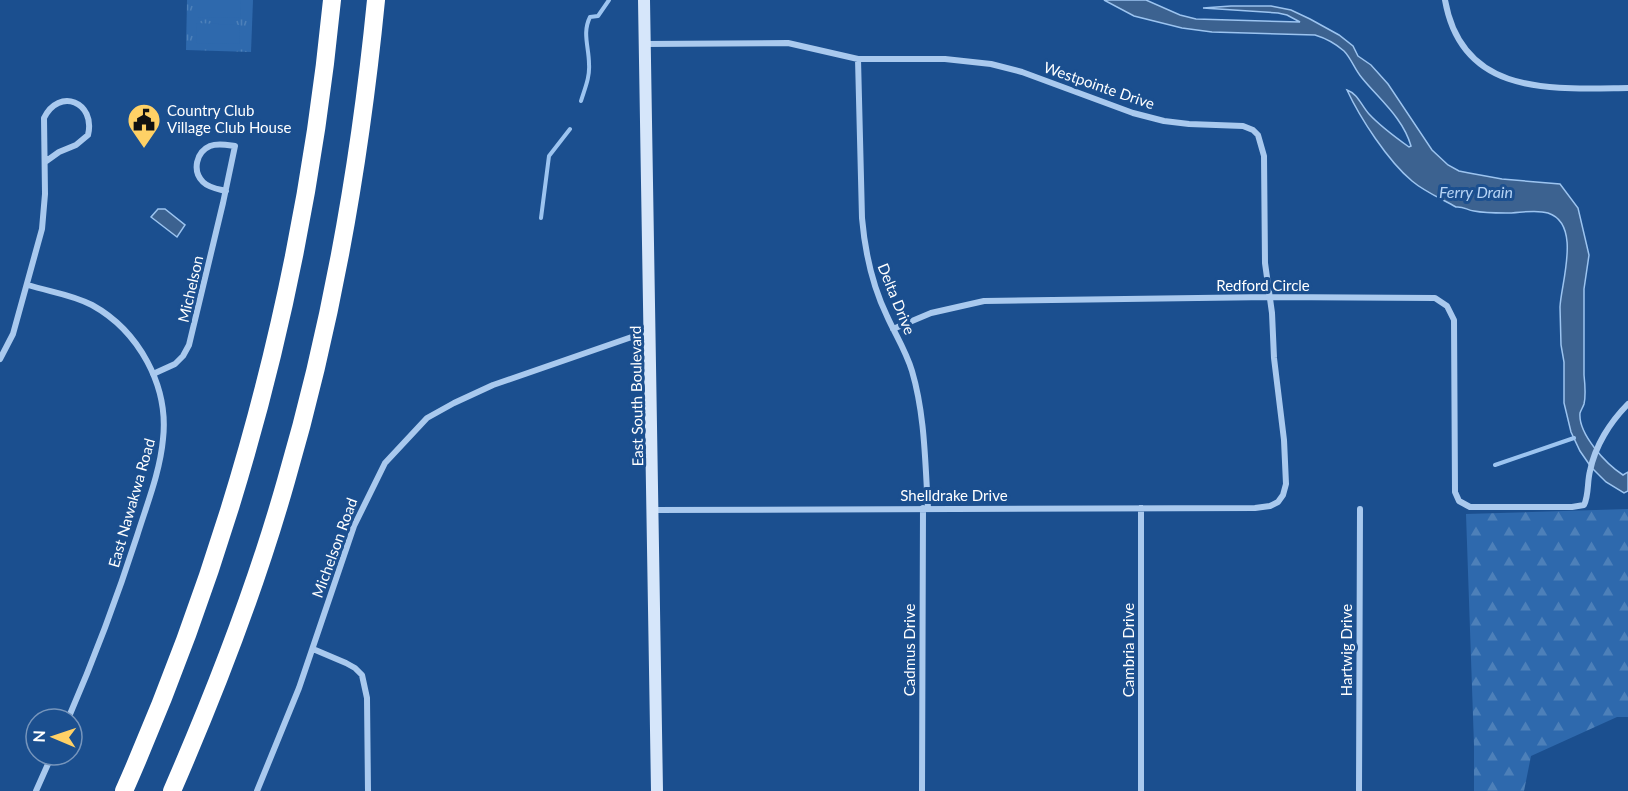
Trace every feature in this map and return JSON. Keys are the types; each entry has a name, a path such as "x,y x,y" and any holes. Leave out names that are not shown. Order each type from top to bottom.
{"highway":[{"path":"124,791 207,583 225,531 260,407 302,221 322,90 332,0"},
{"path":"172,791 237,630 283,492 303,417 329,313 347,217 361,132 376,0"}],"street":[{"name":"East South Boulevard","path":"645,0 657,791"},
{"path":"1445,0 1450,21 1460,41 1480,63 1499,76 1537,87 1628,88"},
{"name":"Westpointe Drive","path":"645,44 788,43 858,59 945,59 991,64 1022,72 1133,113 1164,121 1243,126 1253,130 1262,144 1264,156 1265,262 1284,440 1286,484 1278,502 1270,506 1255,508"},
{"name":"Delta Drive","path":"858,59 864,244 876,290 909,360 920,399 925,508"},
{"path":"0,359 13,334 42,229 45,162 43,122 48,110 60,101 81,105 89,119 88,135 76,145 59,152 45,162"},
{"name":"Michelson","path":"153,374 175,364 189,345 226,191 235,146 224,144 212,146 202,151 196,168 199,176 210,187 226,191"},
{"name":"East Nawakwa Road","path":"28,285 69,295 94,306 128,334 153,374 163,413 164,439 160,457 120,589 73,707"},
{"name":"Redford Circle","path":"893,329 931,313 984,301 1428,297 1441,301 1451,311 1454,332 1455,492 1459,501 1479,507 1584,505 1589,473 1598,446 1628,404"},
{"name":"Michelson Road","path":"257,791 313,649 354,526 385,463 427,418 454,403 493,385 650,331"},
{"name":"Cadmus Drive","path":"922,791 925,508"},
{"name":"Cambria Drive","path":"1141,508 1141,791"},
{"name":"Shelldrake Drive","path":"653,510 1255,508"},
{"name":"Hartwig Drive","path":"1359,791 1360,509"},
{"path":"313,649 346,663 362,675 367,698 368,791"},
{"path":"36,791 47,767"}],"green space":[{"path":"187,0 253,0 251,52 186,50"},
{"path":"197,0 241,0 240,18 197,17"},
{"path":"197,23 240,25 239,44 196,43"},
{"path":"1628,509 1628,717 1617,717 1531,756 1524,791 1474,791 1466,514"}],"water":[{"name":"Ferry Drain","path":"1104,0 1146,0 1180,15 1196,19 1300,22 1278,13 1203,8 1271,6 1291,10 1339,35 1353,46 1358,56 1371,65 1388,84 1432,150 1448,165 1459,171 1502,179 1560,184 1578,208 1589,255 1584,289 1585,393 1580,413 1581,421 1588,439 1601,456 1623,475 1628,472 1628,491 1624,493 1606,482 1591,467 1571,432 1564,403 1560,307 1566,270 1567,241 1558,219 1543,212 1490,213 1456,207 1417,185 1384,151 1347,90 1357,97 1378,123 1409,147 1411,146 1402,127 1360,75 1344,51 1326,40 1315,35 1212,32 1182,28 1134,16"},
{"path":"158,209 165,209 185,225 177,237 151,217"}],"waterway":[{"path":"581,101 589,73 586,34 588,23 590,17 598,16 609,0"},
{"path":"541,218 549,156 570,129"},
{"path":"1495,465 1574,438"}],"place":[{"name":"Country Club Village Club House","path":"144,149"}]}
